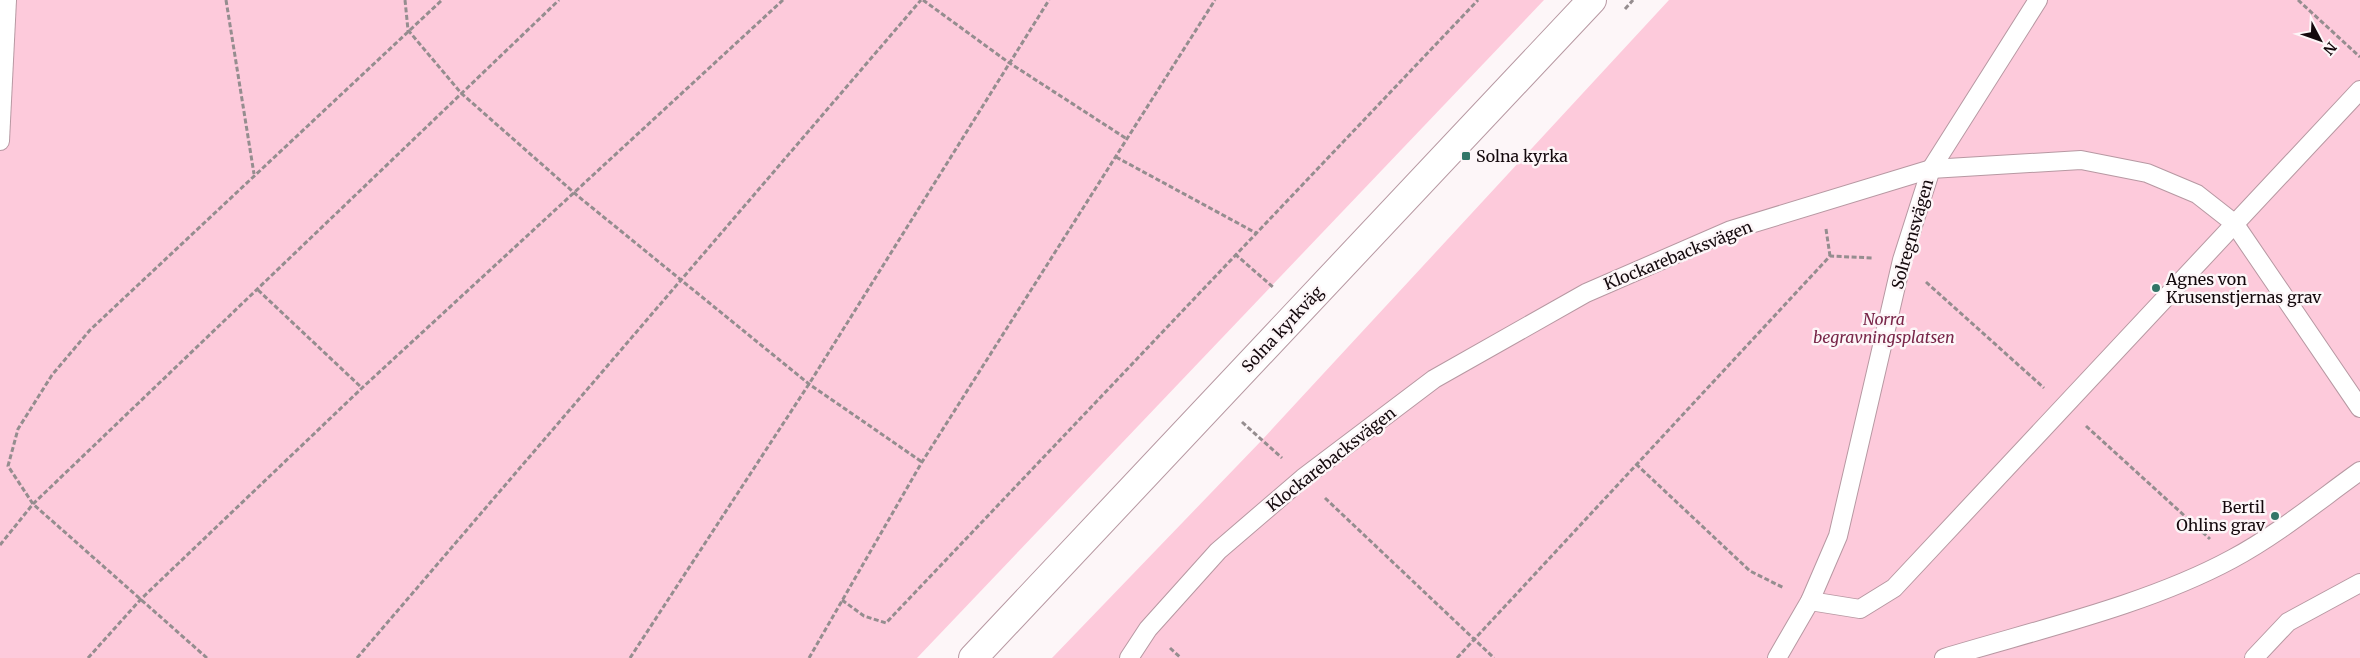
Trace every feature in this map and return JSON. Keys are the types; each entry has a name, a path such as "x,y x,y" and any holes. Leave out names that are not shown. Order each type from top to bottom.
{"street":[{"name":"Solna kyrkväg","path":"972,658 1592,0"}],"lane":[{"path":"0,141 7,0"},
{"name":"Solregnsvägen","path":"1777,658 1810,600 1838,536 1902,260 1930,169 2038,0"},
{"path":"1810,600 1860,609 1894,588 2360,90"},
{"name":"Klockarebacksvägen","path":"1128,658 1148,629 1218,551 1304,478 1434,378 1586,294 1731,230 1930,169 2081,160 2147,173 2197,194 2234,224 2360,408"},
{"path":"1944,658 2112,607 2178,584 2232,559 2291,521 2360,471"},
{"path":"2254,658 2288,622 2360,583"}],"path":[{"path":"226,0 254,174"},
{"path":"405,0 408,30 461,94 574,193 809,384 922,462"},
{"path":"207,658 33,504 8,466 18,429 52,375 90,330 254,174 442,0"},
{"path":"0,545 33,504 559,0"},
{"path":"88,658 141,599 362,388 783,0"},
{"path":"357,658 922,0 1008,62 1127,140"},
{"path":"630,658 809,384 1008,62 1049,0"},
{"path":"809,658 922,462 1215,0"},
{"path":"842,600 864,616 886,623 1478,0"},
{"path":"2298,0 2360,57"},
{"path":"1116,157 1256,233"},
{"path":"1235,254 1276,290"},
{"path":"1457,658 1830,256 1902,260"},
{"path":"258,290 362,388"},
{"path":"1237,418 1304,478 1494,658"},
{"path":"1636,464 1750,571 1810,600"}],"green space":[{"path":"0,0 1544,0 917,658 0,658"},
{"name":"Norra begravningsplatsen","path":"1669,0 2360,0 2360,658 1052,658 1262,440"}],"place":[{"name":"Solna kyrka","path":"1466,156"},
{"name":"Agnes von Krusenstjernas grav","path":"2156,288"},
{"name":"Bertil Ohlins grav","path":"2275,516"}]}
